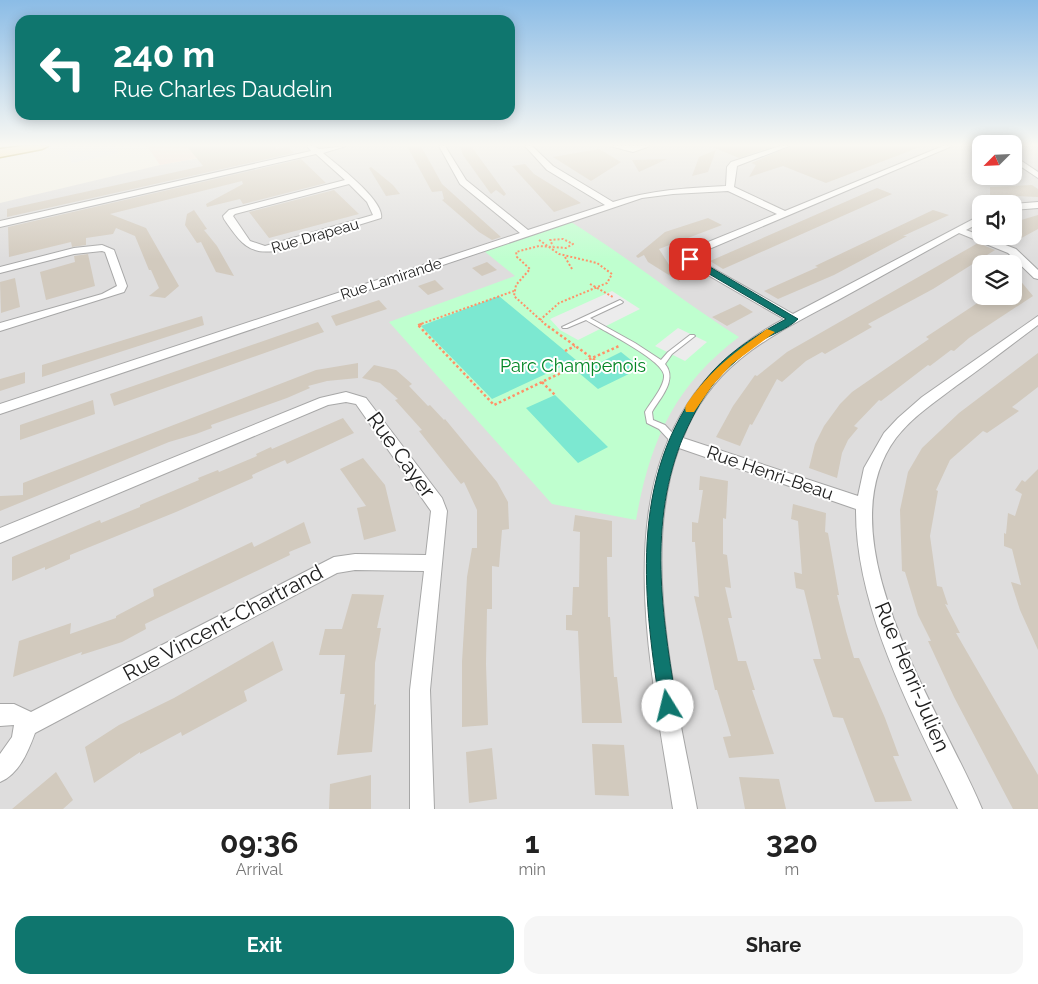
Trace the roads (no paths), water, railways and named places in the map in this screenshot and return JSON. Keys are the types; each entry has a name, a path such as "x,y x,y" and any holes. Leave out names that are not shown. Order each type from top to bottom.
{"street":[{"path":"0,224 168,184"},
{"name":"Rue Drapeau","path":"338,184 241,209 232,212 228,218 251,248 262,250 377,217 379,214 373,205 352,184"},
{"path":"465,184 531,235"},
{"path":"576,184 611,205"},
{"path":"728,188 731,184"},
{"path":"793,319 698,265 689,256 695,249 856,184"},
{"name":"Rue Lamirande","path":"0,409 531,235 611,205 659,192 728,188 784,213"},
{"path":"1022,206 1038,205"},
{"path":"685,809 657,635 653,588 656,511 660,485 675,441 691,407 718,372 755,341 972,223"},
{"path":"959,230 1012,251 1038,276"},
{"path":"0,270 84,249 103,247 110,250 122,286 118,291 106,296 0,327"},
{"name":"Rue Henri-Julien","path":"970,809 886,626 870,566 865,530 866,490 878,456 898,426 916,410 1038,319"},
{"name":"Rue Cayer","path":"0,536 325,401 349,397 361,401 436,503 439,511 432,563 420,699 422,809"},
{"name":"Rue Henri-Beau","path":"675,441 865,505"},
{"name":"Rue Vincent-Chartrand","path":"25,727 330,567 355,562 432,563"},
{"path":"0,714 12,714 20,717 25,727 20,748 0,771"}],"lane":[{"path":"566,327 620,302"},
{"path":"586,318 662,363 666,370 666,379 648,412 648,417 653,423 662,427 675,441"},
{"path":"662,363 670,353 692,336"}],"park label":[{"name":"Parc Champenois","path":"573,366"}]}
